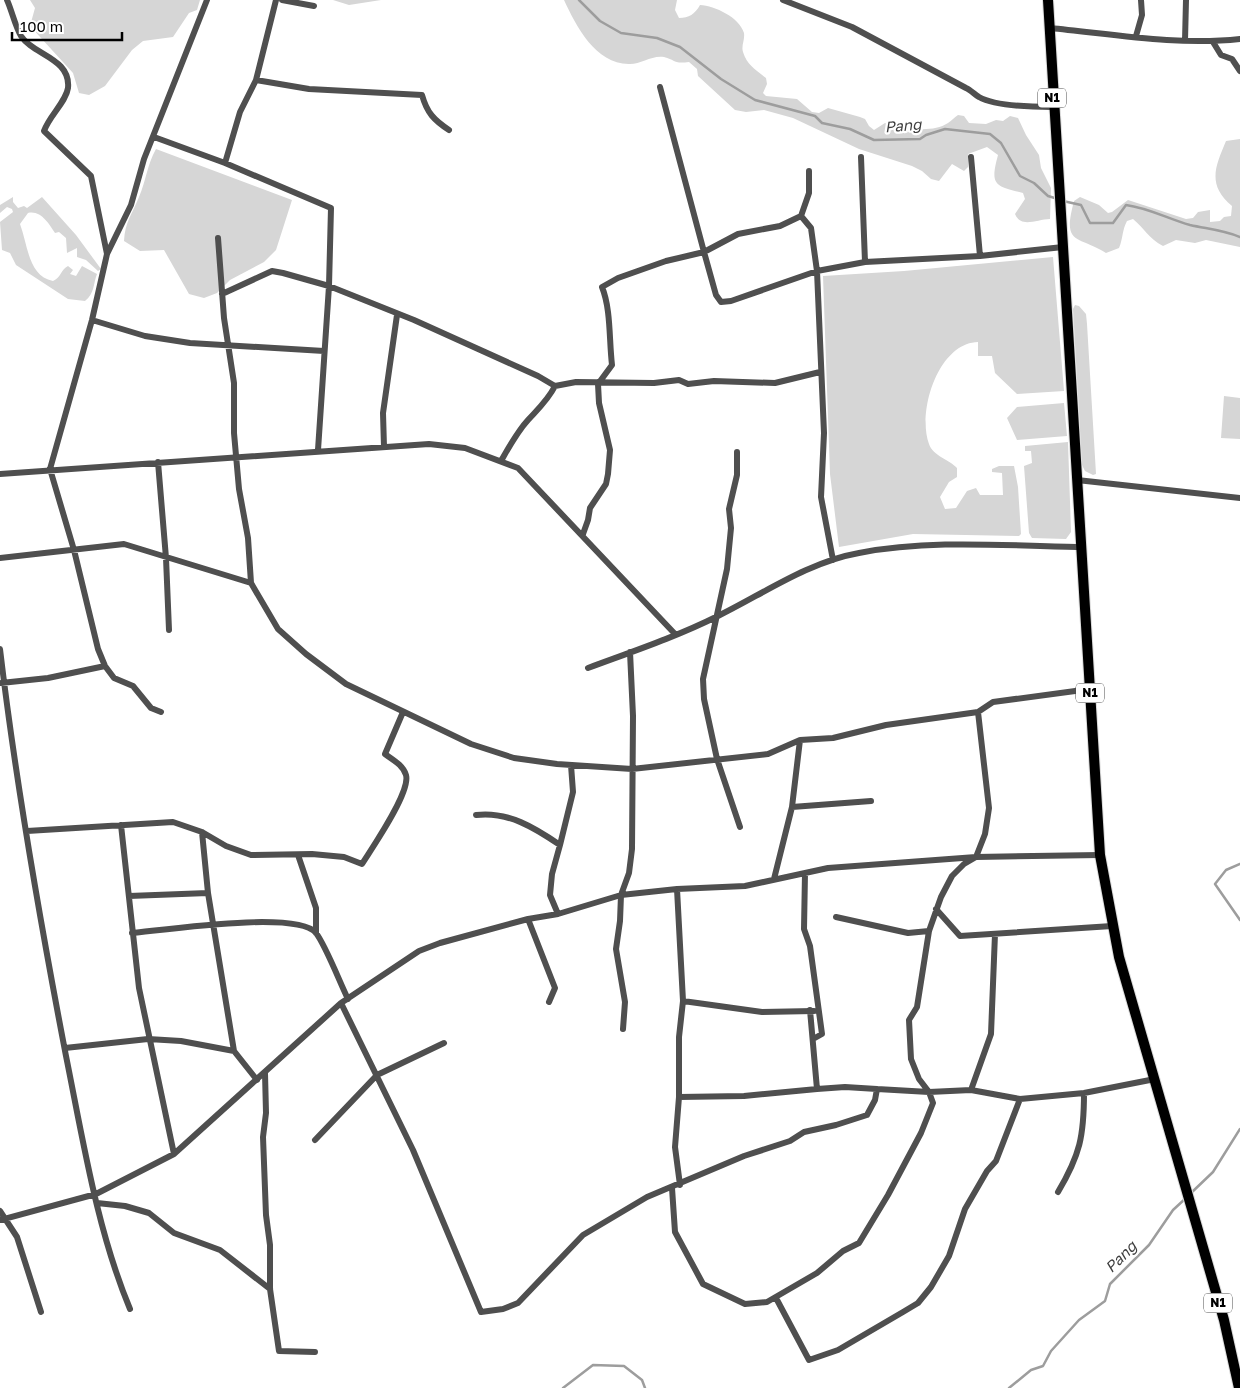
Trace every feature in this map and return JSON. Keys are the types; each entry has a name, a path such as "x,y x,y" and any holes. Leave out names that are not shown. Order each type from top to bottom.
{"highway":[{"name":"N1","path":"1048,0 1052,107 1063,247 1100,855 1112,926 1193,1220 1224,1320 1238,1388"}],"street":[{"path":"7,0 21,37 55,60 68,81 68,89 63,100 53,111 44,131 91,176 106,254"},
{"path":"161,712 151,708 133,686 114,678 105,666 98,650 74,550 50,469 92,320 106,254 131,205 144,159 207,0"},
{"path":"226,163 240,112 256,80 276,0"},
{"path":"282,0 314,6"},
{"path":"783,0 852,27 966,88 978,97 997,102 1021,104 1028,108 1052,107"},
{"path":"1136,36 1142,15 1141,0"},
{"path":"1185,40 1186,0"},
{"path":"1050,28 1212,42 1240,39"},
{"path":"1212,42 1221,55 1232,59 1240,71"},
{"path":"256,80 309,89 422,96 426,110 436,122 449,130"},
{"path":"660,87 704,252 716,294 721,302 732,301 817,272 864,262 980,256 1063,247"},
{"path":"154,137 226,163 331,208 329,286 318,450"},
{"path":"861,157 864,262"},
{"path":"971,157 980,256"},
{"path":"583,534 590,508 606,484 610,450 599,403 598,384 612,365 608,336 608,301 602,287 618,278 666,261 704,252 738,234 780,226 801,216 809,193 809,171"},
{"path":"801,216 811,228 817,272 824,433 821,497 833,560"},
{"path":"218,238 222,294 234,383 234,433 238,456 239,489 248,538 251,583 278,629 306,654 346,684 471,744 514,758 571,765 632,769 768,754 800,740 833,738 886,725 978,712 994,702 1090,689"},
{"path":"222,294 272,271 329,286 461,340 555,386 576,382 598,384 654,383 679,380 688,384 714,382 775,383 820,372"},
{"path":"384,447 383,413 397,315"},
{"path":"92,320 145,336 190,343 324,351"},
{"path":"501,461 513,440 527,421 549,398 555,386"},
{"path":"0,474 318,450 429,444 465,448 518,468 583,534 675,634"},
{"path":"737,452 737,475 729,509 731,528 726,569 703,679 704,700 717,759 740,827"},
{"path":"158,462 166,558 169,630"},
{"path":"1077,480 1240,498"},
{"path":"0,558 124,544 251,583"},
{"path":"588,668 716,617 798,574 833,560 859,553 937,545 1081,547"},
{"path":"0,649 2,683 40,918 65,1048 97,1202 116,1274 130,1309"},
{"path":"624,1029 625,1002 616,949 621,896 629,873 632,849 633,716 630,652"},
{"path":"2,683 48,678 105,666"},
{"path":"27,831 173,822 202,832 226,846 251,855 312,854 344,858 362,864 403,795 407,777 403,768 385,754 402,712"},
{"path":"672,1188 675,1232 703,1284 745,1304 767,1302 776,1298 817,1273 843,1251 858,1243 888,1195 921,1133 933,1103 929,1092 919,1079 911,1059 909,1020 917,1007 929,931 936,909 952,876 964,864 976,857 985,834 989,808 978,712"},
{"path":"774,879 792,808 800,740"},
{"path":"558,914 550,896 552,874 573,792 571,765"},
{"path":"792,808 872,801"},
{"path":"476,816 492,814 508,817 541,832 560,845"},
{"path":"120,825 132,933 148,1039 174,1154"},
{"path":"202,832 208,893 234,1051 256,1080"},
{"path":"298,855 316,908 316,933 348,999"},
{"path":"3,1220 96,1194 174,1154 341,1004 419,951 528,919 558,914 621,896 677,889 745,886 828,868 976,857 1100,855"},
{"path":"805,873 804,929 810,946 822,1034 813,1039"},
{"path":"677,889 683,1001 679,1038 679,1097 675,1147 680,1185"},
{"path":"129,896 208,893"},
{"path":"936,909 960,936 1112,926"},
{"path":"836,917 908,933 929,931"},
{"path":"528,919 555,988 548,1002"},
{"path":"132,933 275,921 304,925 316,933"},
{"path":"971,1090 991,1034 996,934"},
{"path":"683,1001 762,1012 810,1010 818,1012"},
{"path":"341,1004 413,1150 481,1312 502,1309 518,1303 583,1235 647,1197 680,1185 744,1156 790,1141 804,1132 836,1126 867,1115 875,1100 877,1089"},
{"path":"810,1010 817,1088"},
{"path":"65,1048 148,1039 181,1041 234,1051"},
{"path":"315,1140 377,1075 444,1043"},
{"path":"264,1073 266,1113 263,1147 266,1215 270,1245 270,1289 279,1352 315,1352"},
{"path":"679,1097 744,1096 844,1087 929,1092 971,1090 1020,1099 1084,1093 1155,1079"},
{"path":"1058,1192 1078,1154 1084,1124 1084,1093"},
{"path":"776,1298 809,1360 838,1350 918,1303 931,1287 949,1256 965,1208 996,1161 1020,1099"},
{"path":"97,1202 125,1206 149,1213 174,1233 220,1250 270,1289"},
{"path":"0,1211 3,1220 18,1237 41,1312"}],"shaded area":[{"path":"30,0 200,0 197,10 189,13 173,37 143,41 132,50 105,86 89,95 79,93 73,73 30,26 35,8"},
{"path":"333,0 381,0 349,5"},
{"path":"564,0 677,0 675,10 679,18 691,15 700,5 719,10 732,17 741,27 744,33 743,52 749,64 766,78 767,84 763,93 766,96 797,99 812,112 819,113 828,108 860,117 865,119 874,130 885,123 908,128 934,128 948,123 958,115 964,116 969,123 986,124 996,120 1003,121 1010,116 1018,118 1039,155 1041,168 1051,188 1050,219 1025,222 1018,219 1015,214 1025,199 1023,193 1000,186 997,183 994,173 998,155 987,147 968,154 968,167 964,171 952,164 939,181 931,179 922,171 912,166 859,149 793,118 764,110 746,112 735,110 698,76 697,69 689,62 677,62 660,57 630,64 618,63 607,58 597,51 581,32"},
{"path":"1240,139 1240,247 1206,240 1195,243 1176,240 1163,246 1154,240 1133,219 1127,221 1119,248 1106,253 1080,241 1071,232 1071,215 1074,201 1080,197 1099,205 1108,213 1128,200 1186,219 1193,218 1198,212 1210,210 1210,222 1220,221 1224,217 1231,216 1232,206 1219,191 1216,183 1216,167 1226,141"},
{"path":"156,149 292,200 276,250 264,262 230,280 217,293 204,298 189,294 164,250 140,251 124,241 127,223"},
{"path":"13,197 13,202 18,208 24,206 27,208 42,197 76,235 101,269 98,271 86,260 77,257 77,248 67,253 66,238 59,232 55,233 41,216 28,213 20,224 30,258 38,273 45,278 53,281 68,266 73,270 70,274 76,276 82,266 97,274 92,292 85,301 68,299 16,265 10,253 2,250 0,222 13,212 12,209 7,207 0,213 0,205"},
{"path":"1053,257 1064,391 1017,394 995,373 992,356 978,356 978,342 964,345 952,354 942,366 934,381 926,415 926,430 931,448 957,468 957,477 949,482 940,497 945,509 956,508 967,491 976,488 980,495 1003,495 1002,473 992,472 992,469 999,466 1014,466 1018,487 1021,534 1019,536 913,534 839,547 830,474 823,276 904,271"},
{"path":"1075,305 1079,306 1086,314 1096,474 1093,475 1085,471 1082,465 1073,309"},
{"path":"1224,396 1240,398 1240,439 1221,438"},
{"path":"1064,403 1067,436 1017,440 1007,418 1017,407"},
{"path":"1068,442 1071,532 1066,539 1032,538 1029,533 1024,466 1032,463 1031,451 1025,451 1025,446"}],"waterway":[{"name":"Pang","path":"579,0 600,21 621,33 657,38 680,47 721,79 755,100 815,116 822,123 850,129 874,140 920,139 945,129 990,134 1001,143 1020,176 1034,183 1048,196 1058,199"},
{"name":"Pang","path":"1063,201 1081,205 1090,223 1113,223 1126,205 1190,225 1240,237"},
{"name":"Pang","path":"1240,864 1226,870 1215,884 1240,920"},
{"name":"Pang","path":"1190,1194 1213,1172 1240,1129"},
{"name":"Pang","path":"1009,1388 1031,1370 1043,1366 1051,1351 1079,1320 1105,1301 1110,1284 1149,1245 1173,1210 1186,1198"},
{"name":"Pang","path":"563,1388 593,1365 624,1366 642,1380 645,1388"}]}
